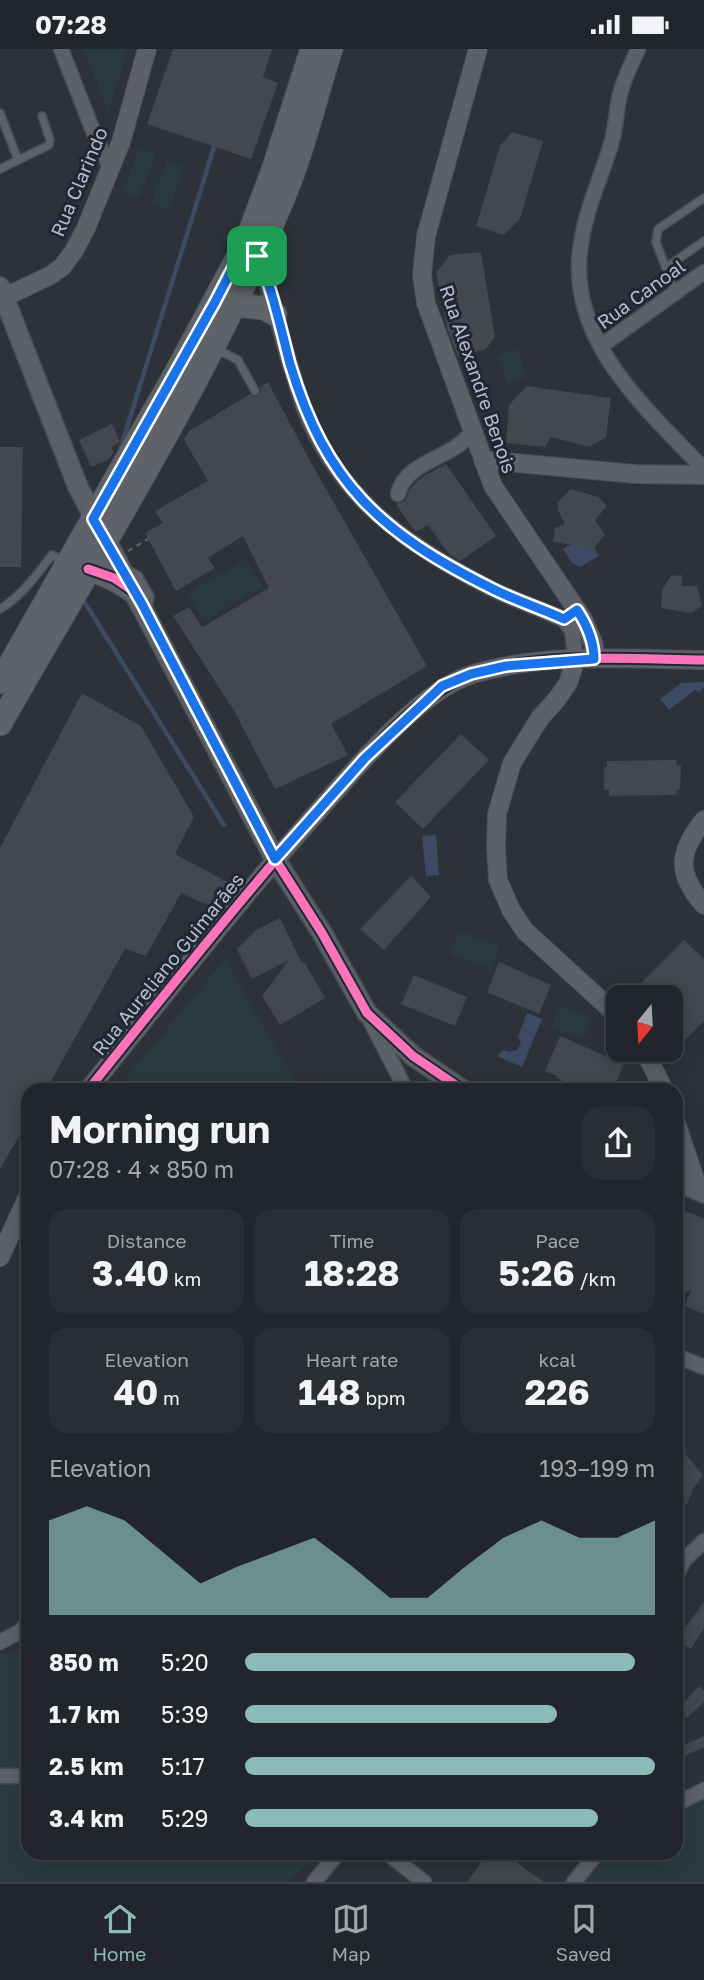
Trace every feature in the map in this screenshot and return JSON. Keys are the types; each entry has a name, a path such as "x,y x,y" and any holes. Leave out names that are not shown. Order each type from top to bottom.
{"main road":[{"path":"0,682 73,567 117,555 234,305 312,49"},
{"path":"0,724 93,519 215,302 252,248 290,178 331,49"},
{"path":"4,305 93,519 117,555 275,859 322,933 366,1013 413,1056 452,1083"},
{"path":"234,305 264,308 275,314"},
{"path":"73,567 114,578 141,602"},
{"path":"683,1184 701,1192"}],"street":[{"path":"61,49 97,141 111,168"},
{"name":"Rua Clarindo","path":"4,305 62,267 74,251 121,142 147,49"},
{"name":"Rua Alexandre Benois","path":"478,49 432,210 422,267 426,303 498,497 570,615 589,629 594,645 594,659"},
{"path":"638,49 621,90 611,142 596,184 580,247 580,293 601,347 619,375 644,408 704,470"},
{"path":"252,248 271,292 275,314 305,411 329,458 371,511 421,550 492,589 570,615 576,659 568,683 540,718 512,763 497,814 498,880 511,911 525,931 606,1005"},
{"name":"Rua Canoal","path":"601,347 704,272"},
{"path":"398,494 400,484 410,473 459,445 473,432"},
{"path":"483,460 635,474 704,475"},
{"name":"Rua Aureliano Guimarães","path":"94,1083 275,859 365,758 442,686 471,674 506,666 576,659 704,660"},
{"path":"704,820 686,846 682,865 685,878 704,905"},
{"path":"366,1013 402,1083"},
{"path":"650,1062 660,1083"},
{"path":"683,1142 701,1192"},
{"path":"0,1257 4,1239 21,1209"},
{"path":"683,1359 704,1367"},
{"path":"683,1562 704,1541"},
{"path":"0,1642 21,1630"},
{"path":"0,1776 21,1776"},
{"path":"683,1800 704,1790"},
{"path":"314,1882 340,1860"},
{"path":"386,1860 424,1882"},
{"path":"574,1882 591,1860"}],"lane":[{"path":"0,113 18,160"},
{"path":"0,169 49,145 50,140 42,116"},
{"path":"676,293 656,242 658,229 704,198"},
{"path":"667,267 704,241"},
{"path":"218,350 238,360 255,391"},
{"path":"0,609 8,605 41,572 52,555 73,567"}],"path":[{"path":"117,555 149,539"}],"shaded area":[{"path":"83,49 128,49 108,111"},
{"path":"139,148 156,154 139,198 123,192"},
{"path":"167,160 185,167 169,210 151,203"},
{"path":"517,349 527,377 508,384 498,356"},
{"path":"247,559 263,587 204,621 188,593"},
{"path":"459,931 499,946 491,969 450,954"},
{"path":"225,959 296,1083 122,1083"},
{"path":"559,1007 590,1018 582,1039 551,1027"},
{"path":"21,1648 21,1860 311,1860 310,1862 287,1882 0,1882 0,1653"},
{"path":"704,1795 704,1882 581,1882 600,1860 683,1860 683,1807"}],"water":[{"path":"586,535 599,556 580,567 572,563 563,549"},
{"path":"704,682 700,692 695,690 669,710 660,699 681,683"},
{"path":"436,835 439,875 426,876 422,836"},
{"path":"527,1013 542,1019 522,1067 497,1056 503,1050 517,1050 521,1043 518,1037"}],"building":[{"path":"173,49 272,49 263,77 278,83 251,159 147,124"},
{"path":"512,132 543,141 520,219 504,235 476,226 500,146"},
{"path":"481,252 495,337 486,349 458,357 447,328 436,273 450,255"},
{"path":"268,382 427,666 331,724 348,755 275,789 233,709 173,616 189,607 202,627 269,588 243,536 208,558 215,568 176,591 145,533 163,523 155,511 208,481 184,440 188,432 250,394 258,396 260,387"},
{"path":"527,386 611,398 606,437 590,447 551,437 545,447 506,443 509,405"},
{"path":"112,424 120,442 111,447 114,453 108,460 91,467 79,440"},
{"path":"0,447 23,447 21,567 0,567"},
{"path":"446,464 496,536 460,561 448,553 428,525 415,532 396,504 405,501 410,489 419,479"},
{"path":"571,489 598,497 607,506 595,520 605,535 594,548 553,542 555,528 565,524 558,510 558,502"},
{"path":"682,575 682,586 697,586 702,606 691,613 661,608 662,590 671,576"},
{"path":"82,693 141,726 194,817 175,854 229,883 212,907 181,893 146,956 125,949 50,1083 21,1083 21,1133 0,1169 0,848"},
{"path":"461,734 489,760 423,829 395,802"},
{"path":"677,760 676,765 681,766 680,789 677,789 676,795 609,796 609,790 604,790 604,767 607,767 607,761"},
{"path":"411,876 431,897 384,950 360,929"},
{"path":"280,918 302,964 304,962 325,998 280,1025 262,996 289,960 252,979 237,949 256,930"},
{"path":"684,940 704,959 704,1021 683,1042 683,985 641,985"},
{"path":"499,962 551,985 539,1014 487,992"},
{"path":"414,975 467,997 455,1026 401,1004"},
{"path":"560,1036 606,1056 606,1062 624,1064 616,1083 568,1083 556,1078 557,1076 545,1071"},
{"path":"688,1212 704,1219 704,1314 685,1306 691,1290 683,1293 683,1214"},
{"path":"683,1451 703,1475 683,1507"},
{"path":"704,1602 704,1628 691,1649 683,1643 683,1631"},
{"path":"699,1686 704,1691 704,1702 687,1718 683,1715 683,1703"},
{"path":"704,1736 704,1747 683,1757 683,1746"},
{"path":"483,1860 514,1860 544,1882 467,1882"}],"waterway":[{"path":"120,450 215,144"},
{"path":"82,598 224,825"}],"cycle path":[{"path":"88,569 114,578 136,593 275,859 322,933 367,1013 413,1056 453,1083"},
{"path":"94,1083 296,836 375,747 434,695 473,674 529,662 587,658 704,660"}],"route":[{"path":"247,240 255,247 257,256 271,292 275,314 305,411 329,458 345,481 371,511 421,550 492,589 564,619 577,610 589,629 594,645 594,659 506,666 471,674 442,686 365,758 275,859 142,604 93,519 247,240"}]}
